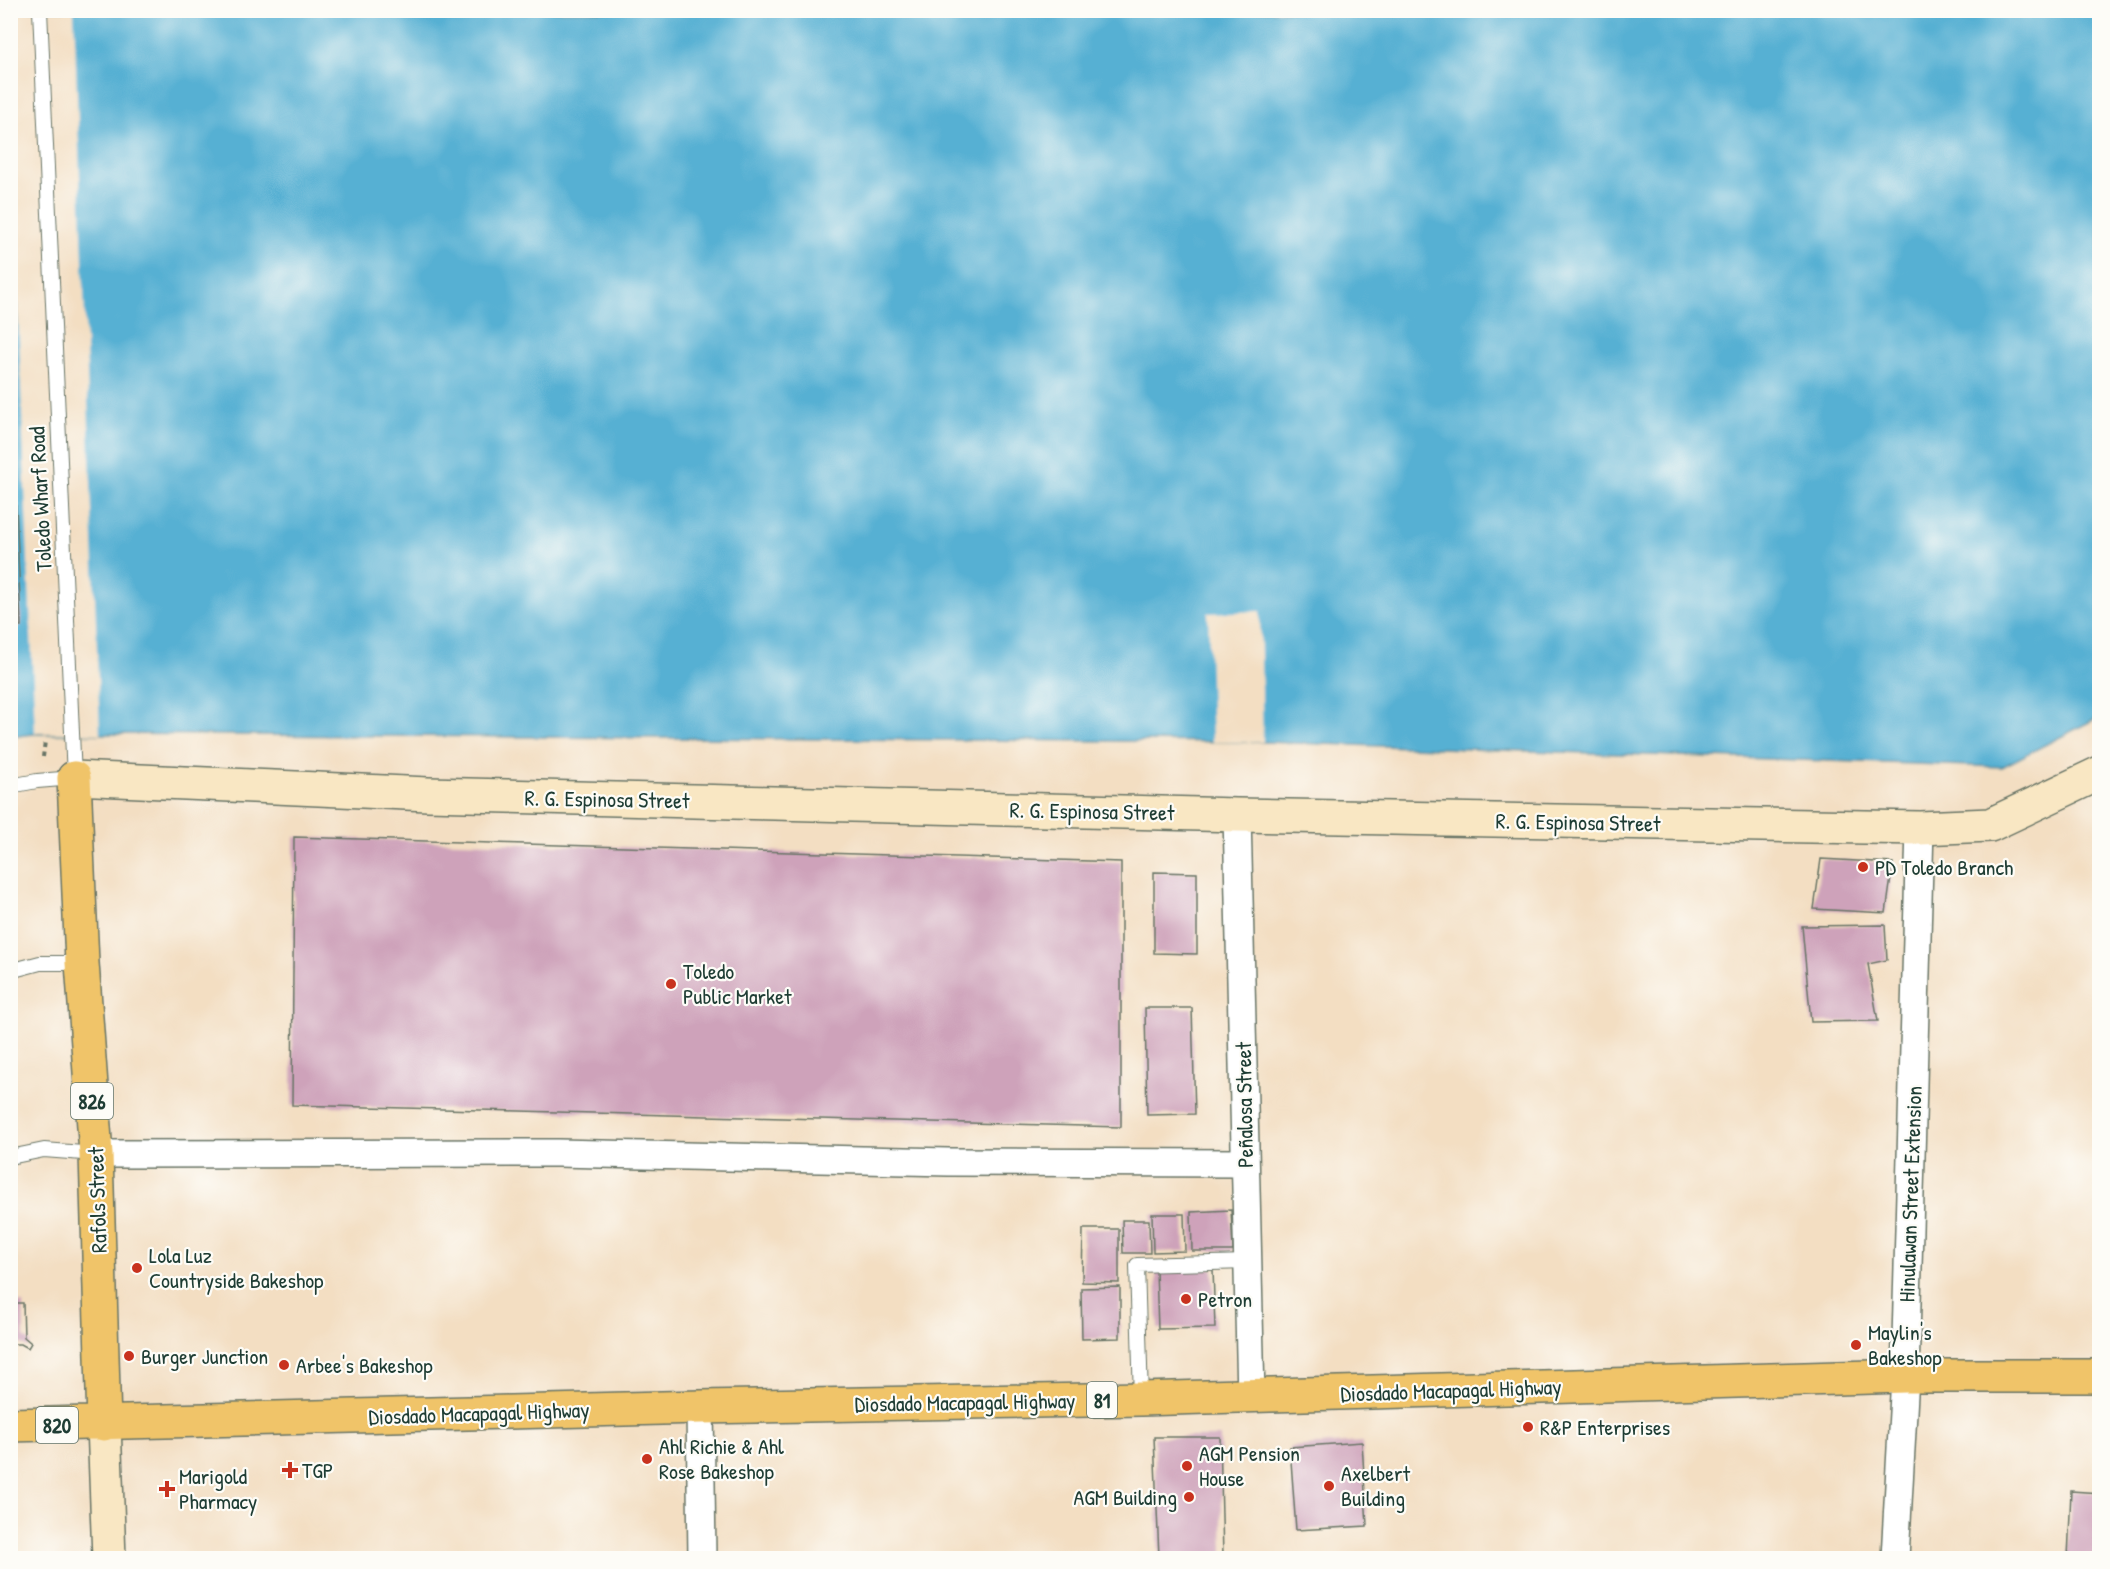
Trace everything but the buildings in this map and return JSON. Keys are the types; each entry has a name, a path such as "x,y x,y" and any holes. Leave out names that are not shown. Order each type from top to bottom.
{"highway":[{"name":"Rafols Street","path":"74,778 82,963 96,1154 104,1424"},
{"name":"Diosdado Macapagal Highway","path":"10,1425 700,1407 1141,1399 1905,1376 2100,1376"}],"street":[{"name":"R. G. Espinosa Street","path":"74,778 428,794 1237,815 1920,828 1990,825 2100,773"},
{"name":"Peñalosa Street","path":"1237,815 1251,1396"},
{"name":"Hinulawan Street Extension","path":"1895,1558 1905,1376 1920,828"},
{"path":"96,1154 558,1153 936,1162 1110,1164 1245,1162"},
{"path":"700,1407 702,1558"},
{"name":"Rafols Street","path":"104,1424 109,1558"}],"lane":[{"name":"Toledo Wharf Road","path":"39,10 72,734"},
{"name":"Rafols Street","path":"72,734 74,778"},
{"path":"10,786 74,778"},
{"path":"10,971 40,963 82,963"},
{"path":"10,1157 44,1150 96,1154"},
{"path":"1141,1399 1137,1265 1248,1262"}],"path":[{"path":"37,781 44,753 45,734"}],"water":[{"path":"10,11 2099,11 2099,717 2002,767 1263,742 100,734 34,734 11,737"}],"pier":[{"path":"11,11 74,11 100,734 35,733 10,117"},
{"path":"1260,611 1263,742 1212,742 1208,613"}],"place":[{"name":"PD Toledo Branch","path":"1863,867"},
{"name":"Toledo Public Market","path":"671,984"},
{"name":"Lola Luz Countryside Bakeshop","path":"137,1268"},
{"name":"Petron","path":"1186,1299"},
{"name":"Maylin's Bakeshop","path":"1856,1345"},
{"name":"Burger Junction","path":"129,1356"},
{"name":"Arbee's Bakeshop","path":"284,1365"},
{"name":"R&P Enterprises","path":"1528,1427"},
{"name":"Ahl Richie & Ahl Rose Bakeshop","path":"647,1459"},
{"name":"AGM Pension House","path":"1187,1466"},
{"name":"TGP","path":"290,1470"},
{"name":"Axelbert Building","path":"1329,1486"},
{"name":"Marigold Pharmacy","path":"167,1489"},
{"name":"AGM Building","path":"1189,1497"}]}
